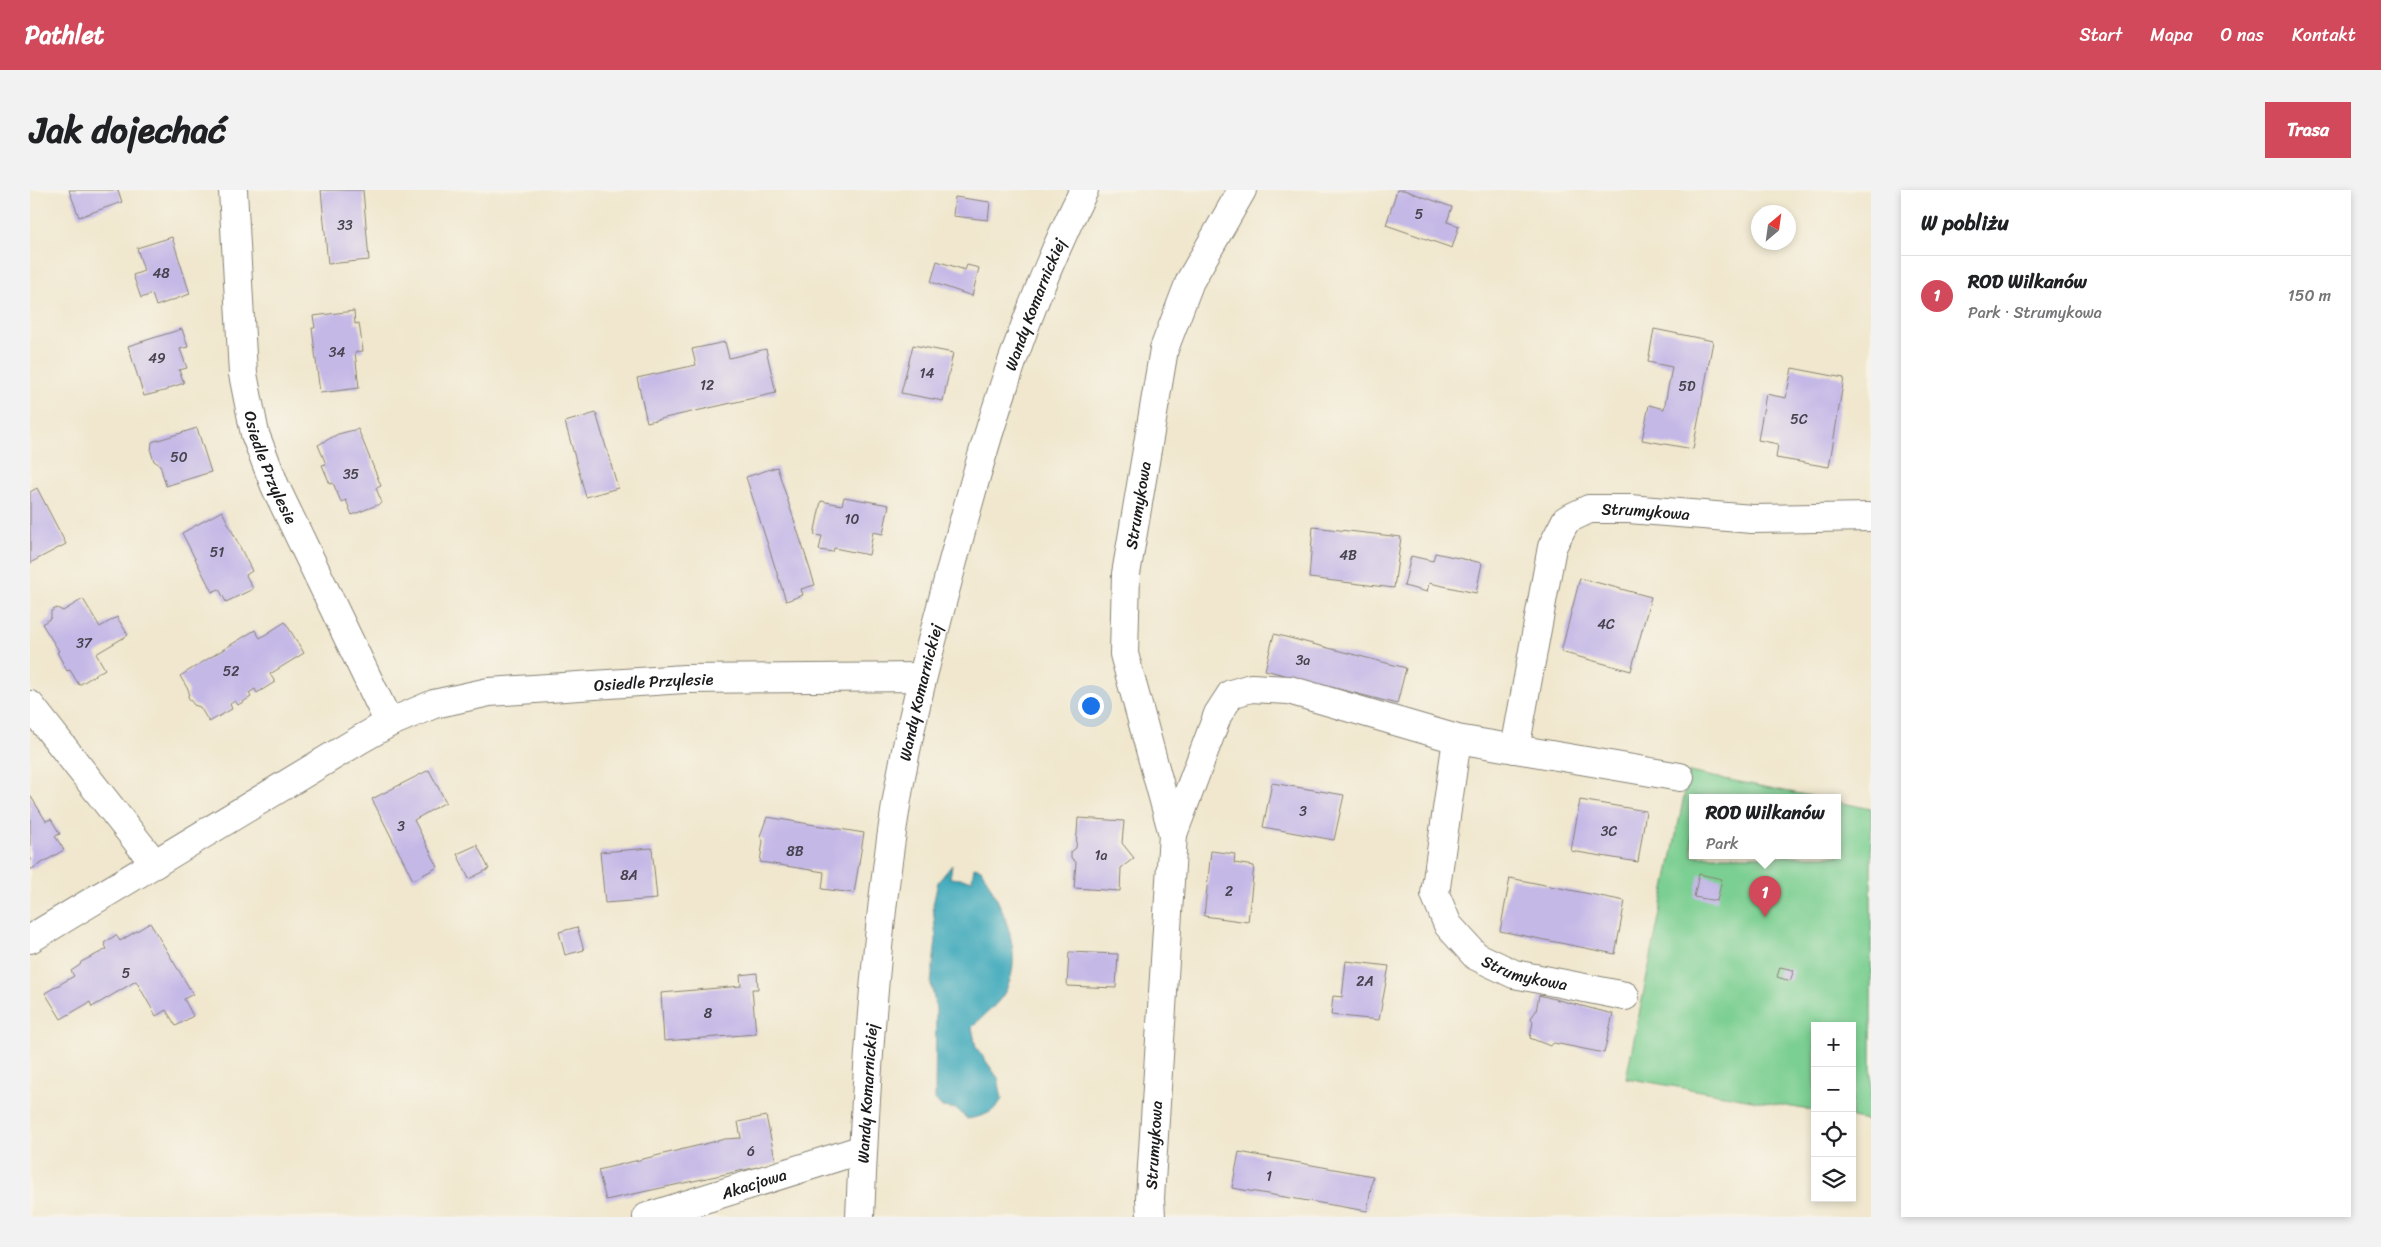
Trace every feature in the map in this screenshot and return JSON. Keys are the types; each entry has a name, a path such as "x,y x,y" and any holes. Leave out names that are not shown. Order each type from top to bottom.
{"street":[{"name":"Osiedle Przylesie","path":"233,190 243,374 255,434 275,486 389,723"},
{"name":"Wandy Komarnickiej","path":"860,1217 874,984 898,798 922,677 984,446 1055,248 1084,190"},
{"name":"Strumykowa","path":"1173,834 1124,654 1126,574 1164,348 1190,280 1242,190"},
{"name":"Strumykowa","path":"1515,749 1552,547 1566,520 1589,509 1629,509 1752,519 1871,517"},
{"name":"Osiedle Przylesie","path":"30,939 389,723 434,704 490,692 684,679 922,677"},
{"name":"Strumykowa","path":"1151,1217 1151,1189 1173,834 1218,714 1231,694 1252,688 1289,690 1457,739 1680,777"},
{"path":"30,705 155,864"},
{"name":"Strumykowa","path":"1457,739 1435,894 1448,925 1476,956 1514,974 1625,996"},
{"name":"Akacjowa","path":"647,1217 863,1149"}],"green space":[{"path":"1689,772 1800,794 1689,794 1689,859 1841,859 1841,803 1871,809 1871,1122 1856,1119 1856,1022 1811,1022 1811,1110 1626,1078"}],"water":[{"path":"952,865 950,878 972,880 974,867 981,869 1003,912 1012,944 1013,959 1011,975 1003,995 972,1027 976,1047 998,1078 1002,1099 988,1114 967,1119 957,1109 942,1107 935,1099 936,1009 931,984 936,940 933,905 938,882"}],"building":[{"path":"69,190 118,190 122,202 79,217"},
{"path":"321,190 363,190 369,260 328,264"},
{"path":"1397,190 1404,190 1452,207 1447,222 1459,226 1452,248 1386,225"},
{"path":"955,197 990,202 988,220 953,216"},
{"path":"172,237 190,294 156,306 152,294 141,298 133,275 144,271 137,248"},
{"path":"937,261 965,270 967,265 979,268 972,296 931,282"},
{"path":"354,311 355,324 359,323 363,351 355,352 359,388 320,393 312,328 315,328 313,316"},
{"path":"182,329 188,347 180,349 187,368 179,370 184,383 168,390 144,396 128,346"},
{"path":"1654,329 1713,341 1693,449 1642,440 1649,405 1664,409 1672,367 1648,362"},
{"path":"725,342 729,358 766,349 776,393 647,422 637,378 696,365 692,349"},
{"path":"913,345 953,353 943,401 901,393"},
{"path":"1792,368 1844,378 1829,467 1776,458 1778,444 1758,440 1766,394 1786,398"},
{"path":"596,413 618,488 586,497 565,422"},
{"path":"197,428 211,472 166,486 160,465 154,461 151,452 152,442"},
{"path":"358,429 381,486 376,488 382,503 352,515 346,500 341,502 333,483 330,484 322,465 326,464 318,445 338,434"},
{"path":"777,467 815,585 801,589 803,595 786,601 746,477"},
{"path":"37,488 66,544 30,563 30,492"},
{"path":"844,497 889,505 883,534 873,532 869,555 834,548 833,552 819,550 822,536 814,535 821,501 842,505"},
{"path":"222,511 252,571 246,575 253,589 226,602 219,589 212,592 182,533"},
{"path":"1313,527 1401,537 1394,588 1309,578"},
{"path":"1435,553 1482,563 1476,593 1429,583 1427,592 1404,586 1411,556 1433,561"},
{"path":"1580,578 1651,597 1631,671 1561,652"},
{"path":"83,599 100,627 117,617 128,635 96,654 105,669 79,685 70,670 67,671 57,652 59,651 42,624 51,618 51,611 57,608 63,611"},
{"path":"285,622 304,653 270,674 275,682 257,693 255,689 249,693 251,697 238,705 235,701 230,704 232,709 209,722 200,707 194,705 188,697 189,691 180,676 255,630 260,638"},
{"path":"1274,634 1406,668 1397,704 1265,670"},
{"path":"429,770 446,802 414,820 438,867 413,880 372,799"},
{"path":"1272,783 1344,795 1334,840 1263,827"},
{"path":"30,795 46,821 51,819 60,834 55,836 64,850 30,870"},
{"path":"1580,800 1646,811 1638,862 1571,851"},
{"path":"767,817 864,833 854,893 822,889 824,872 760,862 763,841 760,836"},
{"path":"1078,818 1124,821 1122,843 1134,858 1121,868 1120,891 1074,888 1076,862 1071,858 1071,852 1076,848"},
{"path":"477,845 489,869 469,879 457,854"},
{"path":"652,848 657,899 605,903 600,852"},
{"path":"1211,851 1235,854 1234,863 1254,866 1248,922 1204,916"},
{"path":"1699,874 1722,879 1717,901 1694,897"},
{"path":"1510,878 1625,901 1615,954 1500,931"},
{"path":"150,923 193,994 184,999 193,1016 176,1026 166,1010 156,1016 136,981 92,1007 90,1002 61,1019 45,993 74,976 71,971 80,965 81,962 107,949 104,943 116,935 120,941"},
{"path":"577,927 584,950 565,955 559,932"},
{"path":"1069,952 1118,954 1116,988 1067,986"},
{"path":"1346,961 1389,966 1379,1020 1331,1015 1333,996 1342,997"},
{"path":"1780,967 1794,970 1790,981 1777,977"},
{"path":"757,973 758,989 752,989 756,1034 664,1041 661,993 741,986 740,975"},
{"path":"1539,995 1613,1014 1604,1053 1554,1043 1550,1046 1530,1038 1533,1022 1531,1018 1536,1011"},
{"path":"766,1116 776,1163 606,1200 598,1170 725,1139 741,1138 738,1122"},
{"path":"1239,1152 1373,1176 1367,1211 1232,1188"}],"place":[{"name":"ROD Wilkanów","path":"1765,917"}]}
